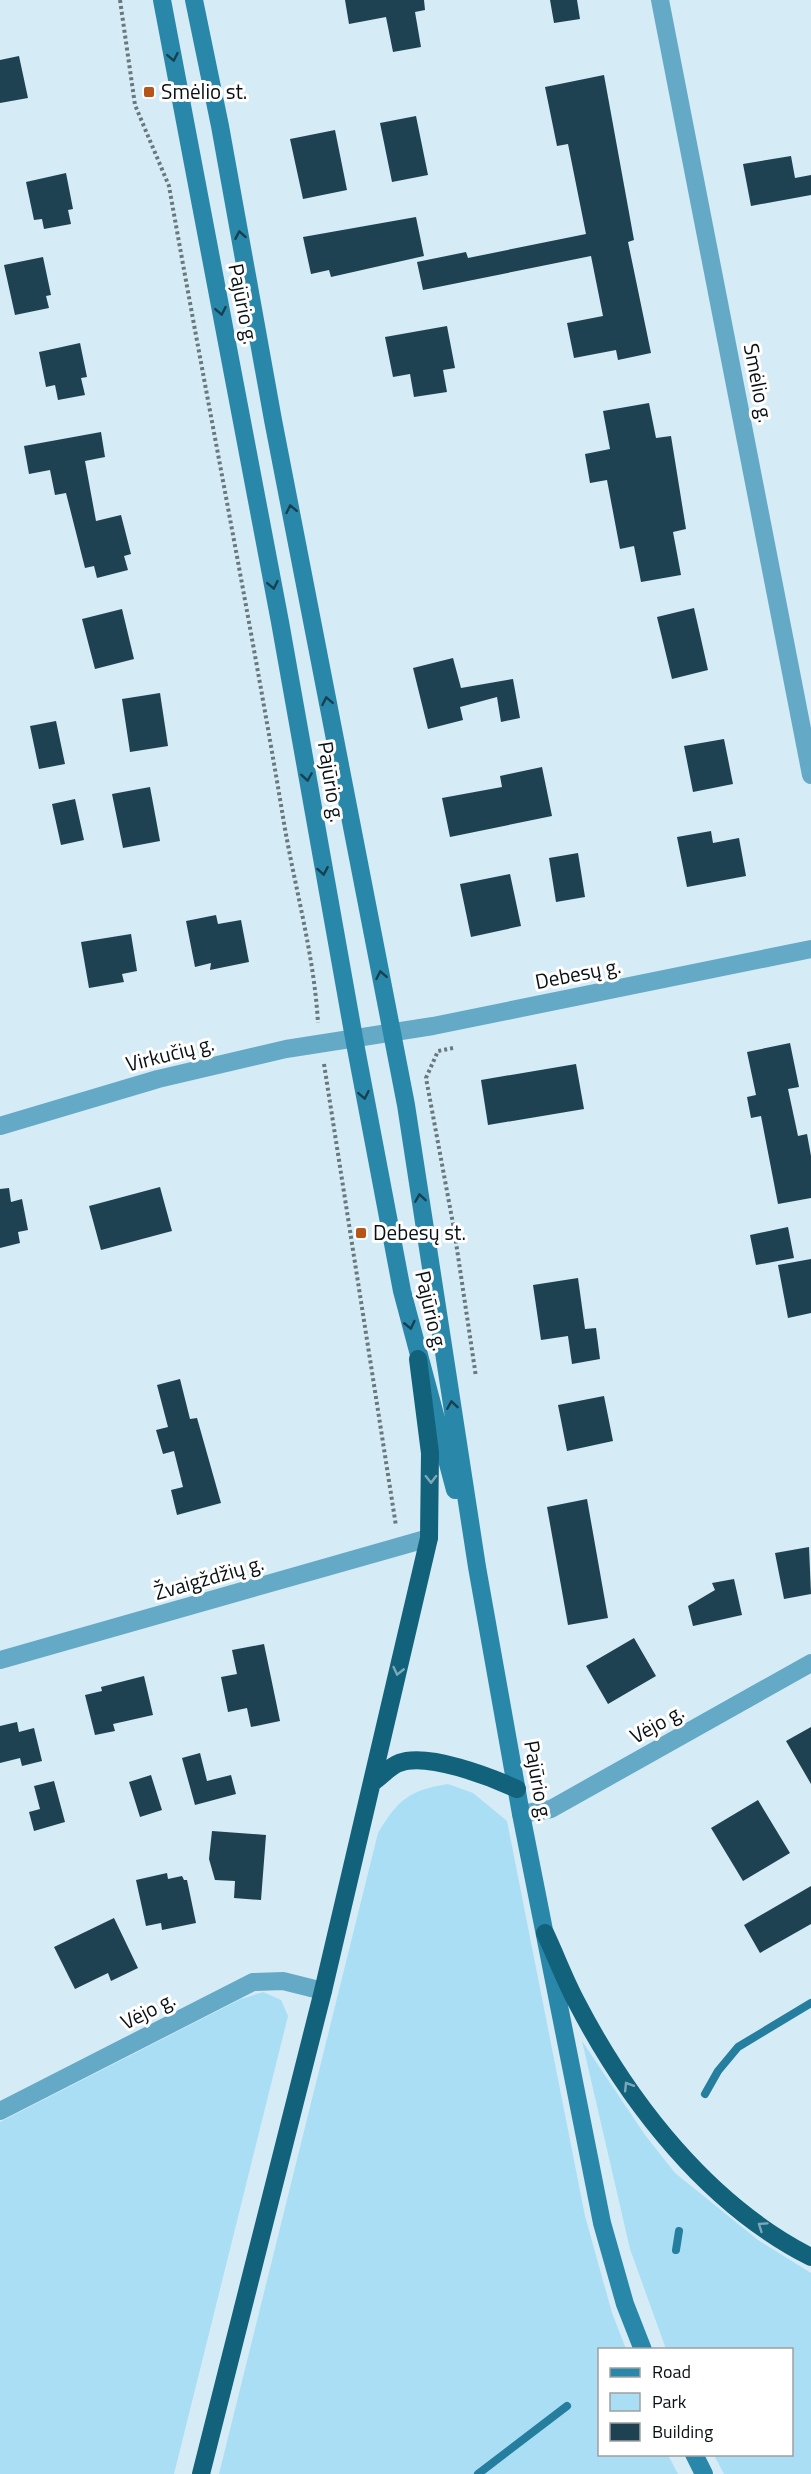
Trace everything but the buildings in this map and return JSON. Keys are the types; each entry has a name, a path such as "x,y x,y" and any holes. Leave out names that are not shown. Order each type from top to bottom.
{"highway":[{"path":"201,2474 323,1991 429,1538 430,1453 418,1359"},
{"path":"373,1782 399,1762 429,1762 465,1768 517,1789"},
{"path":"545,1933 577,2004 634,2097 689,2166 740,2211 811,2257"}],"main road":[{"name":"Pajūrio g.","path":"162,0 280,622 354,1038 402,1291 418,1359 477,1567"},
{"name":"Pajūrio g.","path":"194,0 392,1032 477,1567 521,1814 602,2223 625,2304 643,2348"},
{"path":"695,2456 704,2474"}],"street":[{"name":"Smėlio g.","path":"660,0 811,775"},
{"name":"Debesų g.","path":"354,1038 811,949"},
{"name":"Virkučių g.","path":"0,1126 158,1079 286,1049 354,1038"},
{"name":"Žvaigždžių g.","path":"0,1660 429,1538"},
{"name":"Vėjo g.","path":"521,1814 551,1809 811,1663"},
{"name":"Vėjo g.","path":"0,2111 253,1982 283,1981 323,1991"}],"path":[{"path":"120,0 135,105 169,186 268,720 283,818 316,990 318,1023"},
{"path":"453,1048 438,1051 426,1078 454,1229 476,1377"},
{"path":"324,1064 400,1546"}],"green space":[{"path":"448,1784 473,1793 507,1821 585,2216 612,2313 626,2348 598,2348 598,2456 669,2456 678,2474 219,2474 378,1833 392,1812 406,1798 435,1786"},
{"path":"263,1992 281,2000 288,2016 174,2474 0,2474 0,2122 241,1999"},
{"path":"582,2041 645,2135 675,2173 758,2240 811,2273 811,2474 724,2474 715,2456 793,2456 793,2348 666,2348 630,2249"}],"waterway":[{"path":"705,2094 718,2071 738,2047 811,2003"},
{"path":"676,2250 679,2231"},
{"path":"478,2474 567,2406"}],"place":[{"name":"Smėlio st.","path":"149,92"},
{"name":"Debesų st.","path":"361,1233"}]}
